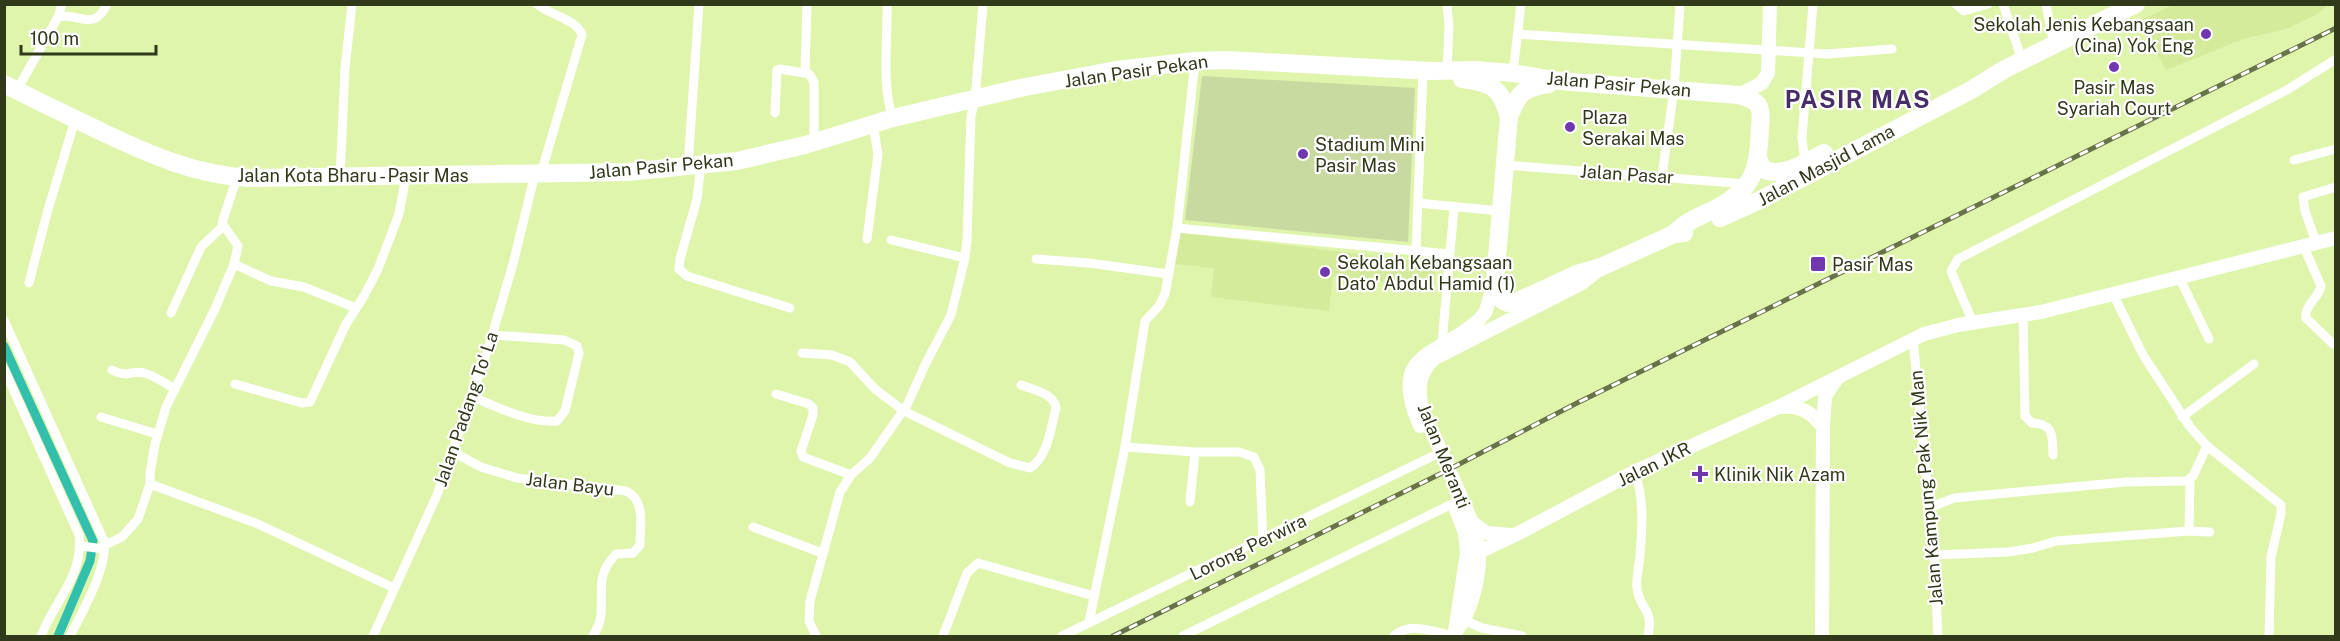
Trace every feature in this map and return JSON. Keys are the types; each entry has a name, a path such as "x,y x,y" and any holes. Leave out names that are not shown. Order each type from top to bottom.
{"highway":[{"name":"Jalan Masjid Lama","path":"1758,161 1763,170 1775,173 1805,163 2014,65 2136,4"},
{"name":"Jalan Pasir Pekan","path":"538,173 628,172 770,154 893,118 1020,88 1116,70 1195,61 1245,60 1434,71 1513,73 1559,81 1739,95"},
{"path":"1434,71 1486,84 1503,97 1509,117"},
{"path":"1521,307 1504,302 1500,298 1495,280 1509,117 1515,102 1524,90 1559,81"},
{"name":"Jalan Kota Bharu - Pasir Mas","path":"11,87 75,120 163,160 189,169 237,177 340,178 538,173"},
{"path":"1739,95 1754,100 1761,111 1758,161"},
{"name":"Jalan Masjid Lama","path":"1521,307 1576,274 1601,267 1674,234 1689,233 1760,200 1951,95"},
{"name":"Jalan Masjid Lama","path":"1674,234 1684,223 1733,200 1747,184 1758,161"}],"street":[{"path":"11,87 58,17 63,4"},
{"path":"58,17 93,20 100,16 106,4"},
{"path":"340,178 344,80 352,4"},
{"name":"Jalan Padang To' La","path":"373,636 432,505 493,335 538,173 582,35 580,29 573,24 537,4"},
{"path":"699,4 694,165 697,198 679,269 687,276 790,308"},
{"path":"805,72 807,4"},
{"path":"887,4 886,80 889,107 893,118"},
{"path":"816,636 809,621 808,611 840,492 851,475 870,458 904,411 949,321 964,258 971,116 975,100 983,4"},
{"path":"1416,250 1418,203 1434,71 1449,27 1447,4"},
{"path":"1513,73 1521,4"},
{"path":"1662,176 1674,89 1680,4"},
{"path":"1739,95 1758,86 1765,79 1770,50 1770,4"},
{"path":"1805,163 1802,138 1811,53 1813,4"},
{"path":"1956,4 1964,11 1988,4"},
{"path":"2003,4 2014,65"},
{"path":"2046,4 2054,45"},
{"path":"1518,34 1811,53 1892,49"},
{"path":"1973,323 1951,271 1958,259 2287,90 2336,59"},
{"path":"1089,622 1125,447 1145,321 1163,301 1177,228 1195,61"},
{"path":"775,113 777,70 805,72 812,77 814,82 814,142"},
{"path":"29,283 75,120"},
{"path":"867,239 878,154 873,124"},
{"path":"2294,160 2336,150"},
{"name":"Jalan Pasar","path":"1506,165 1747,184"},
{"path":"235,384 302,403 310,402 346,324 371,285 389,243 399,214 406,176"},
{"path":"171,313 201,247 222,227 224,213 237,177"},
{"path":"2333,344 2306,318 2306,310 2321,290 2309,244 2303,198 2336,187"},
{"path":"1418,203 1500,211"},
{"path":"1442,343 1454,208"},
{"path":"82,546 103,548 122,537 138,519 150,484 151,464 158,434 174,389 215,309 234,264 238,246 236,240 222,227"},
{"path":"1177,228 1449,254"},
{"name":"Jalan JKR","path":"1473,552 1515,535 1634,472 1776,408 1913,339 1937,330 2022,315 2336,238"},
{"path":"891,240 964,258"},
{"path":"1036,259 1089,263 1168,274"},
{"path":"234,264 271,281 304,287 356,308"},
{"name":"Jalan Meranti","path":"1414,386 1435,358 1521,307 1582,283 1601,267"},
{"path":"2179,277 2209,339"},
{"name":"Jalan Meranti","path":"1461,619 1473,552 1471,522 1438,459 1414,386 1414,368 1420,360 1442,343 1479,320 1486,312 1495,280"},
{"path":"2113,294 2131,335 2182,417 2207,446 2277,501 2282,509 2271,557 2269,636"},
{"path":"2022,315 2025,416 2032,423 2042,423 2048,427 2052,436 2053,455"},
{"path":"4,320 89,506 103,548 96,578 70,636"},
{"path":"471,396 522,416 550,421 557,421 565,411 579,353 577,346 564,340 493,335"},
{"name":"Jalan Kampung Pak Nik Man","path":"1913,339 1934,555 1938,636"},
{"path":"802,352 832,354 850,362 875,389 904,411 1010,463 1030,468 1037,464 1042,456 1056,408 1050,396 1021,385"},
{"path":"2182,417 2254,364"},
{"path":"4,369 76,525 82,546 76,569 41,636"},
{"path":"112,370 123,375 144,373 174,389"},
{"path":"1822,636 1822,427 1825,396 1841,375"},
{"path":"777,394 809,404 813,408 813,415 801,451 803,457 851,475"},
{"path":"1776,408 1791,406 1806,411 1815,417 1822,427"},
{"path":"101,417 158,434"},
{"path":"2189,531 2190,479 2207,446"},
{"path":"1125,447 1195,452 1239,452 1254,457 1260,470 1263,540"},
{"name":"Jalan Bayu","path":"451,451 481,467 508,476 626,491 633,494 640,508 640,545 633,552 616,554 607,566 600,585 602,615 593,636"},
{"path":"1190,502 1195,452"},
{"name":"Lorong Perwira","path":"1062,636 1438,459"},
{"path":"1634,472 1640,489 1641,512 1637,584 1640,601 1651,619 1648,636"},
{"path":"1929,508 1954,498 2126,482 2190,479"},
{"name":"Jalan Meranti","path":"1449,481 1454,503 1473,552"},
{"path":"150,484 258,524 394,588"},
{"path":"1183,636 1454,503"},
{"path":"1471,522 1487,533 1515,535"},
{"path":"753,527 822,553"},
{"path":"1934,555 2008,552 2056,541 2189,531 2210,532"},
{"path":"943,636 967,573 978,563 1094,596"},
{"path":"1394,636 1410,628 1454,635 1461,619 1482,628 1522,636"}],"shaded area":[{"name":"Sekolah Jenis Kebangsaan (Cina) Yok Eng","path":"2175,4 2327,5 2319,13 2286,29 2243,39 2166,70 2139,21"},
{"name":"Stadium Mini Pasir Mas","path":"1202,76 1415,88 1408,242 1185,220"},
{"name":"Sekolah Kebangsaan Dato' Abdul Hamid (1)","path":"1177,232 1436,263 1433,288 1333,276 1329,311 1211,297 1214,268 1174,264"}],"waterway":[{"path":"4,346 93,541 90,561 58,636"}],"railway":[{"path":"1113,636 1444,472 1577,403 2336,28"}],"place":[{"name":"Sekolah Jenis Kebangsaan (Cina) Yok Eng","path":"2206,34"},
{"name":"Pasir Mas Syariah Court","path":"2114,67"},
{"name":"Plaza Serakai Mas","path":"1570,127"},
{"name":"Stadium Mini Pasir Mas","path":"1303,154"},
{"name":"Pasir Mas","path":"1818,264"},
{"name":"Sekolah Kebangsaan Dato' Abdul Hamid (1)","path":"1325,272"},
{"name":"Klinik Nik Azam","path":"1700,474"}],"district":[{"name":"PASIR MAS","path":"1858,99"}]}
